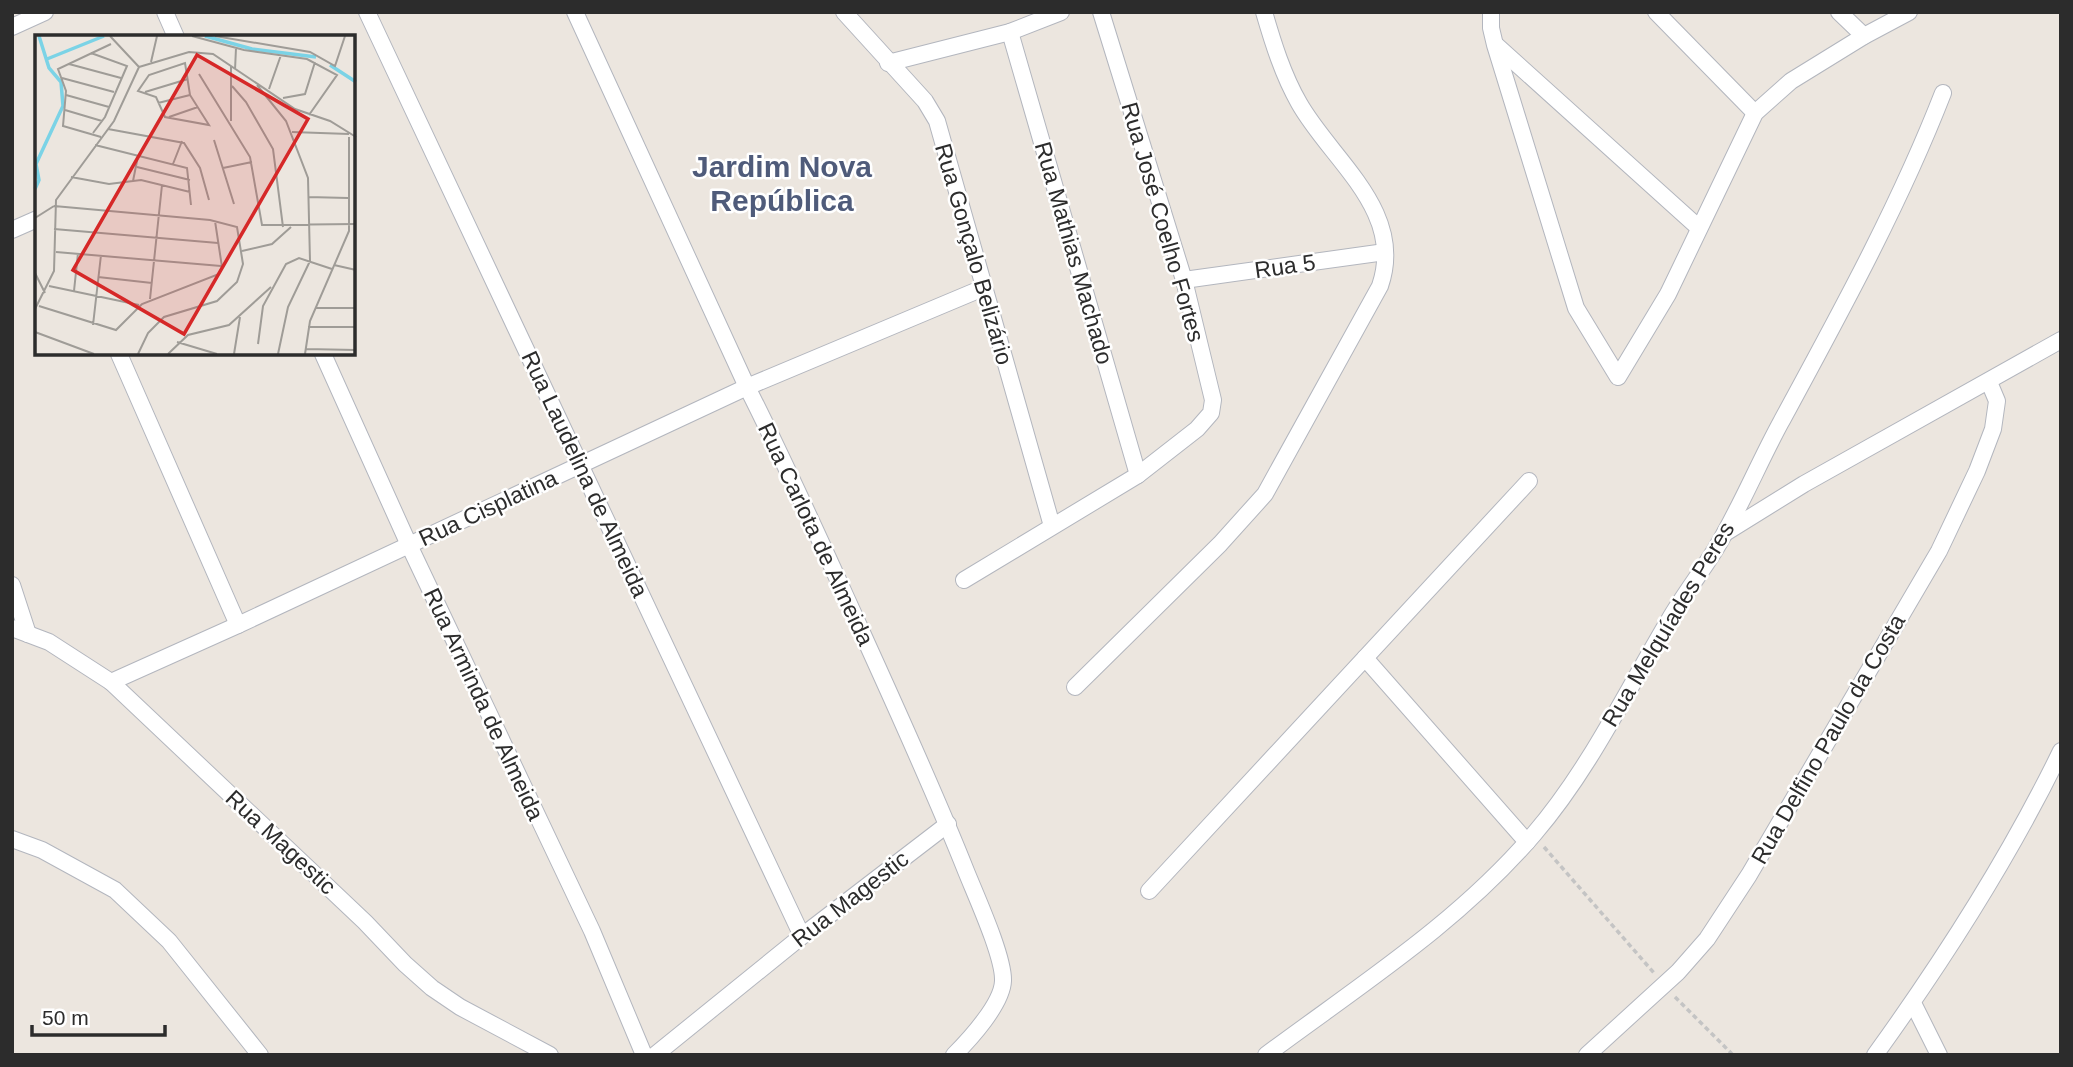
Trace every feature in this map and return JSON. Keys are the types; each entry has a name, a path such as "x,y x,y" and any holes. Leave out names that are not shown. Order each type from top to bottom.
{"street":[{"path":"12,27 46,12"},
{"path":"165,12 175,35"},
{"name":"Rua Laudelina de Almeida","path":"368,12 802,936"},
{"name":"Rua Carlota de Almeida","path":"575,12 747,387 778,447 948,824 984,917 1000,962 1002,990 994,1006 954,1055"},
{"name":"Rua Gonçalo Belizário","path":"844,12 925,101 937,121 1052,526"},
{"path":"888,63 1010,32 1060,12"},
{"name":"Rua José Coelho Fortes","path":"1101,12 1184,280 1213,400 1210,413 1197,429 1139,475"},
{"path":"1075,687 1220,544 1265,494 1385,274 1385,252 1375,210 1362,186 1298,102 1282,67 1264,12"},
{"path":"1491,12 1495,45 1576,308 1618,377 1668,294 1755,113 1791,81 1909,12"},
{"path":"1656,12 1755,113"},
{"path":"1839,12 1864,36"},
{"name":"Rua Mathias Machado","path":"1010,32 1139,475"},
{"path":"1495,45 1699,228"},
{"name":"Rua Melquíades Peres","path":"1266,1055 1433,932 1495,876 1530,838 1579,776 1669,620 1723,534 1872,247 1927,134 1943,93"},
{"path":"12,230 35,220"},
{"name":"Rua 5","path":"1184,280 1385,252"},
{"name":"Rua Cisplatina","path":"111,682 239,625 747,387 983,288"},
{"path":"1723,534 1804,484 2061,340"},
{"path":"119,355 239,625"},
{"name":"Rua Arminda de Almeida","path":"323,355 592,931 644,1055"},
{"name":"Rua Delfino Paulo da Costa","path":"1587,1055 1664,984 1707,939 1749,875 1939,551 1977,471 1993,429 1997,401 1989,382"},
{"path":"964,580 1139,475"},
{"path":"1149,891 1529,481"},
{"path":"12,585 20,631"},
{"name":"Rua Magestic","path":"20,631 49,642 111,682 432,988 460,1007 550,1055"},
{"path":"1365,658 1530,838"},
{"path":"1875,1055 1913,1003 2003,860 2033,809 2061,751"},
{"name":"Rua Magestic","path":"655,1055 802,936 948,824"},
{"path":"12,839 42,850 115,891 169,941 260,1055"},
{"path":"1913,1003 1939,1055"}],"path":[{"path":"1530,838 1700,1024 1733,1055"}],"district":[{"name":"Jardim Nova República","path":"782,184"}]}
